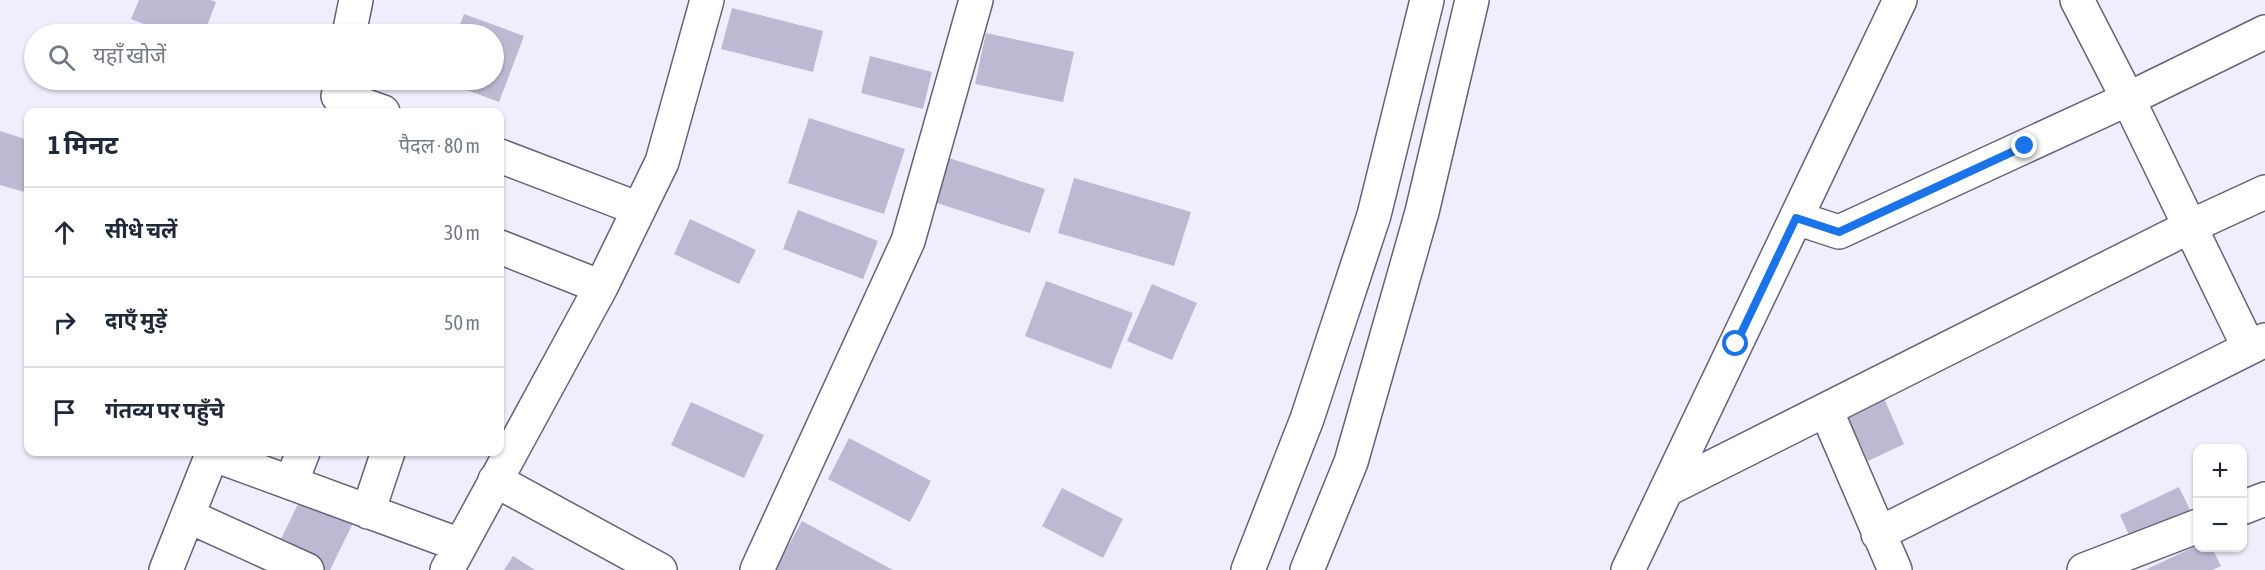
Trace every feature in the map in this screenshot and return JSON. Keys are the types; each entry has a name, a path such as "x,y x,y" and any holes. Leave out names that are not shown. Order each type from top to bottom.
{"street":[{"path":"352,24 356,0"},
{"path":"220,456 368,512 453,557 601,287 662,162 707,0"},
{"path":"757,570 908,241 976,0"},
{"path":"1248,570 1307,419 1374,215 1427,0"},
{"path":"1307,570 1351,462 1422,212 1472,0"},
{"path":"1628,570 1900,0"},
{"path":"1878,534 2257,344 2189,227 2128,99 2077,0"},
{"path":"1796,218 1839,232 2128,99 2265,32"},
{"path":"338,96 371,108"},
{"path":"504,157 639,208"},
{"path":"1666,490 2189,227 2265,192"},
{"path":"504,249 601,287"},
{"path":"1826,410 1895,570"},
{"path":"166,570 211,456"},
{"path":"291,483 301,456"},
{"path":"368,512 387,456"},
{"path":"495,480 660,570"},
{"path":"2247,506 2265,499"},
{"path":"188,516 307,570"},
{"path":"2103,567 2193,528"}],"building":[{"path":"139,0 210,0 216,2 208,24 144,24 131,19"},
{"path":"732,8 823,31 813,72 721,49"},
{"path":"464,14 491,24 460,24"},
{"path":"504,29 524,36 504,89"},
{"path":"986,33 1074,52 1063,102 975,84"},
{"path":"870,56 932,72 923,109 861,93"},
{"path":"467,90 504,90 499,102"},
{"path":"809,118 905,149 884,214 788,183"},
{"path":"0,131 24,139 24,192 0,185"},
{"path":"949,158 1045,189 1030,233 934,202"},
{"path":"1074,178 1191,212 1174,266 1058,233"},
{"path":"798,210 878,241 863,279 783,249"},
{"path":"690,219 756,250 739,284 674,254"},
{"path":"1046,281 1133,313 1111,369 1025,336"},
{"path":"1152,284 1197,303 1172,360 1127,341"},
{"path":"1879,387 1904,444 1868,461 1842,404"},
{"path":"691,402 764,435 744,478 671,445"},
{"path":"849,438 931,481 910,522 828,479"},
{"path":"2179,487 2193,516 2133,544 2120,515"},
{"path":"1062,488 1123,519 1103,558 1042,526"},
{"path":"302,496 355,519 330,570 316,570 275,551"},
{"path":"802,521 893,570 775,570"},
{"path":"2193,547 2193,552 2214,552 2221,566 2212,570 2145,570"},
{"path":"513,556 535,570 504,570"}],"route":[{"path":"1736,344 1796,218 1839,232 2025,146"}]}
